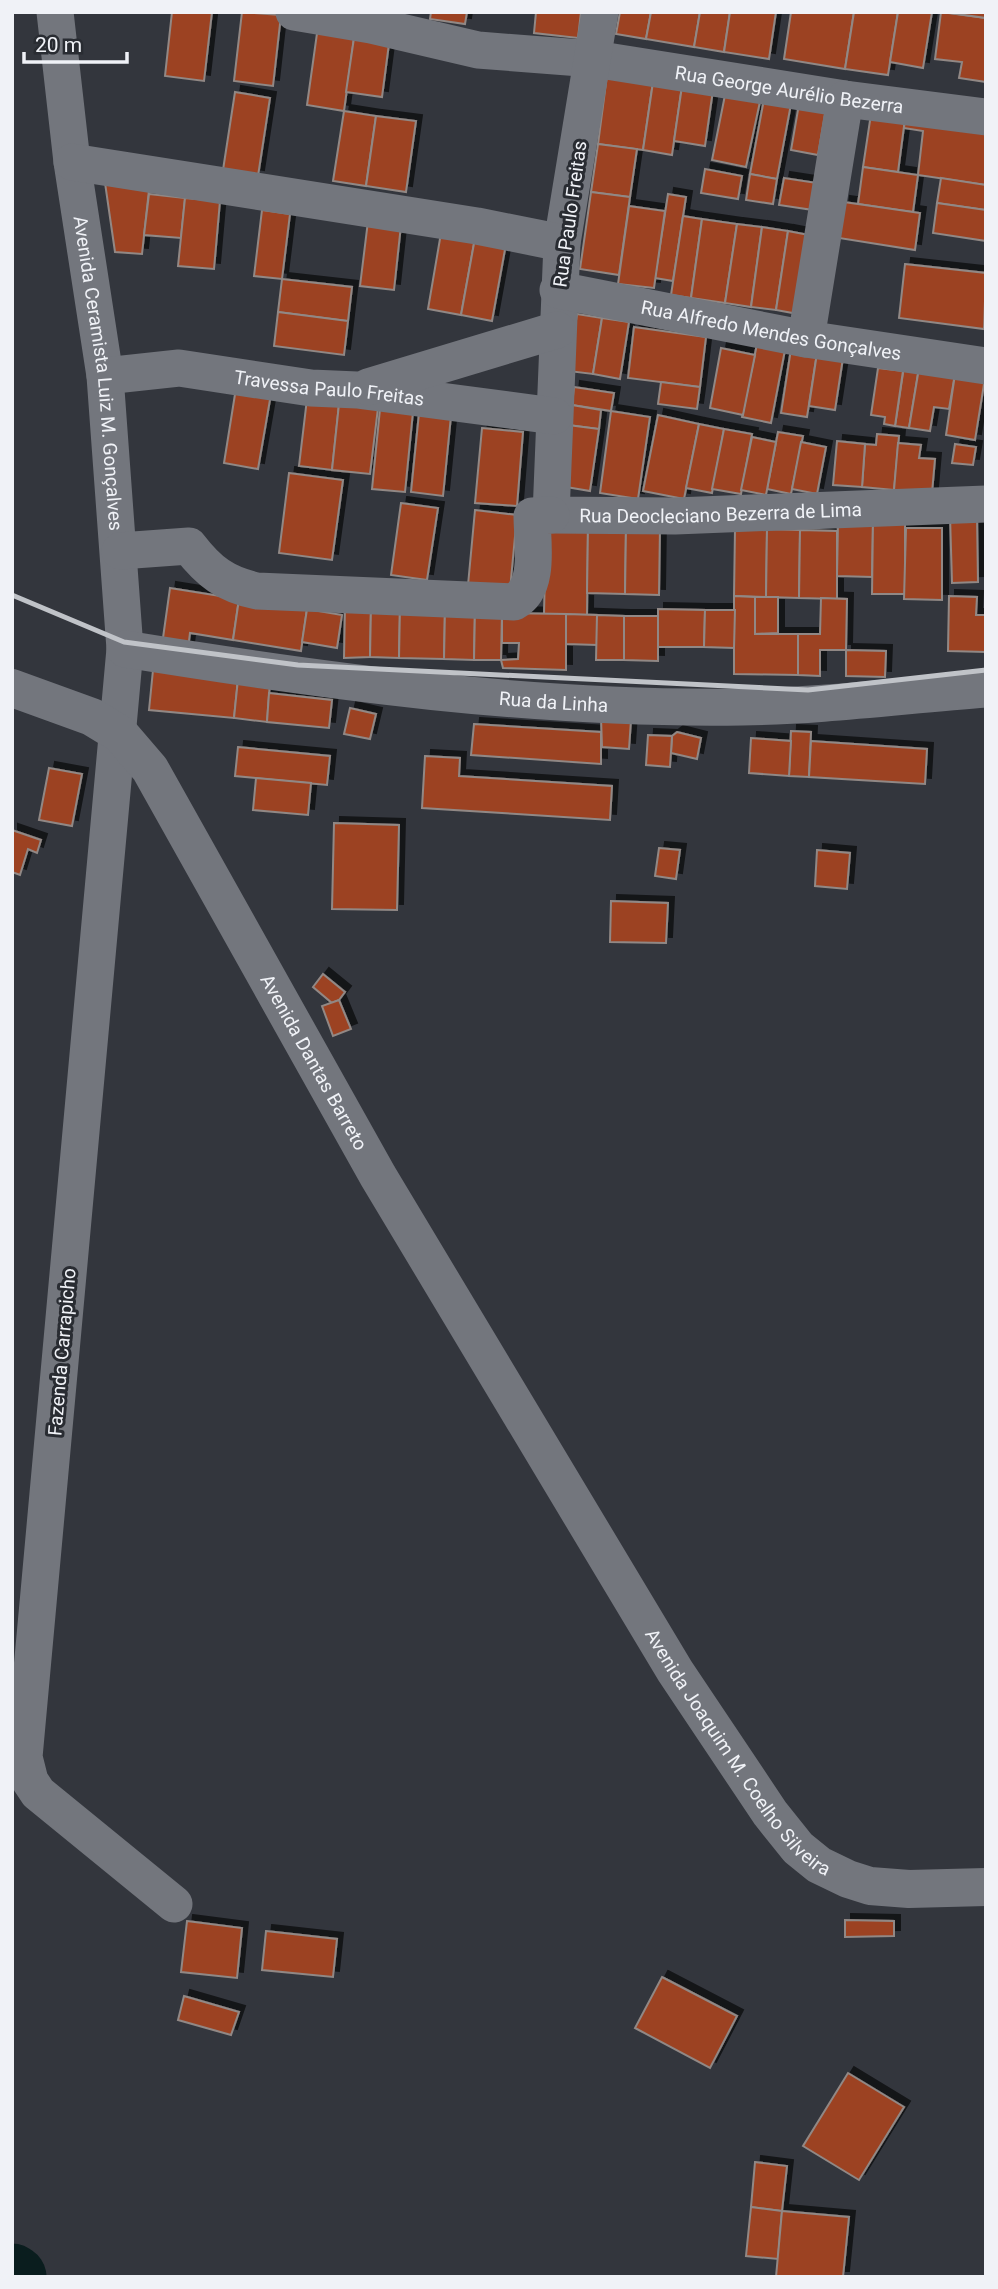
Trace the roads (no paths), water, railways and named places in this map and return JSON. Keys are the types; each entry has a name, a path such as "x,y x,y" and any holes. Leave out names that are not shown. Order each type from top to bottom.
{"main road":[{"name":"Avenida Dantas Barreto","path":"12,688 92,717 120,734 150,769 378,1175 570,1494"},
{"name":"Avenida Joaquim M. Coelho Silveira","path":"570,1494 675,1671 770,1814 798,1848 819,1865 870,1886 986,1887"}],"street":[{"name":"Avenida Ceramista Luiz M. Gonçalves","path":"55,12 72,162 105,376 120,551 125,649 120,734"},
{"name":"Rua George Aurélio Bezerra","path":"295,12 371,25 478,50 594,59 845,99 986,117"},
{"name":"Rua Paulo Freitas","path":"554,416 562,243 600,12"},
{"path":"806,339 845,99"},
{"path":"72,162 477,226 562,243"},
{"name":"Rua Alfredo Mendes Gonçalves","path":"558,290 806,339 986,366"},
{"path":"357,390 557,330"},
{"name":"Travessa Paulo Freitas","path":"105,376 179,368 311,388 357,390 554,416"},
{"name":"Rua Deocleciano Bezerra de Lima","path":"554,416 551,515 675,516 986,504"},
{"path":"120,551 189,546 209,571 220,579 257,591 507,602 521,598 527,591 532,568 532,516 551,515"},
{"name":"Rua da Linha","path":"125,649 289,676 517,701 743,707 986,689"},
{"name":"Fazenda Carrapicho","path":"120,734 24,1756 30,1781 38,1793 174,1904"}],"railway":[{"path":"12,595 124,642 298,665 808,690 986,670"}]}
